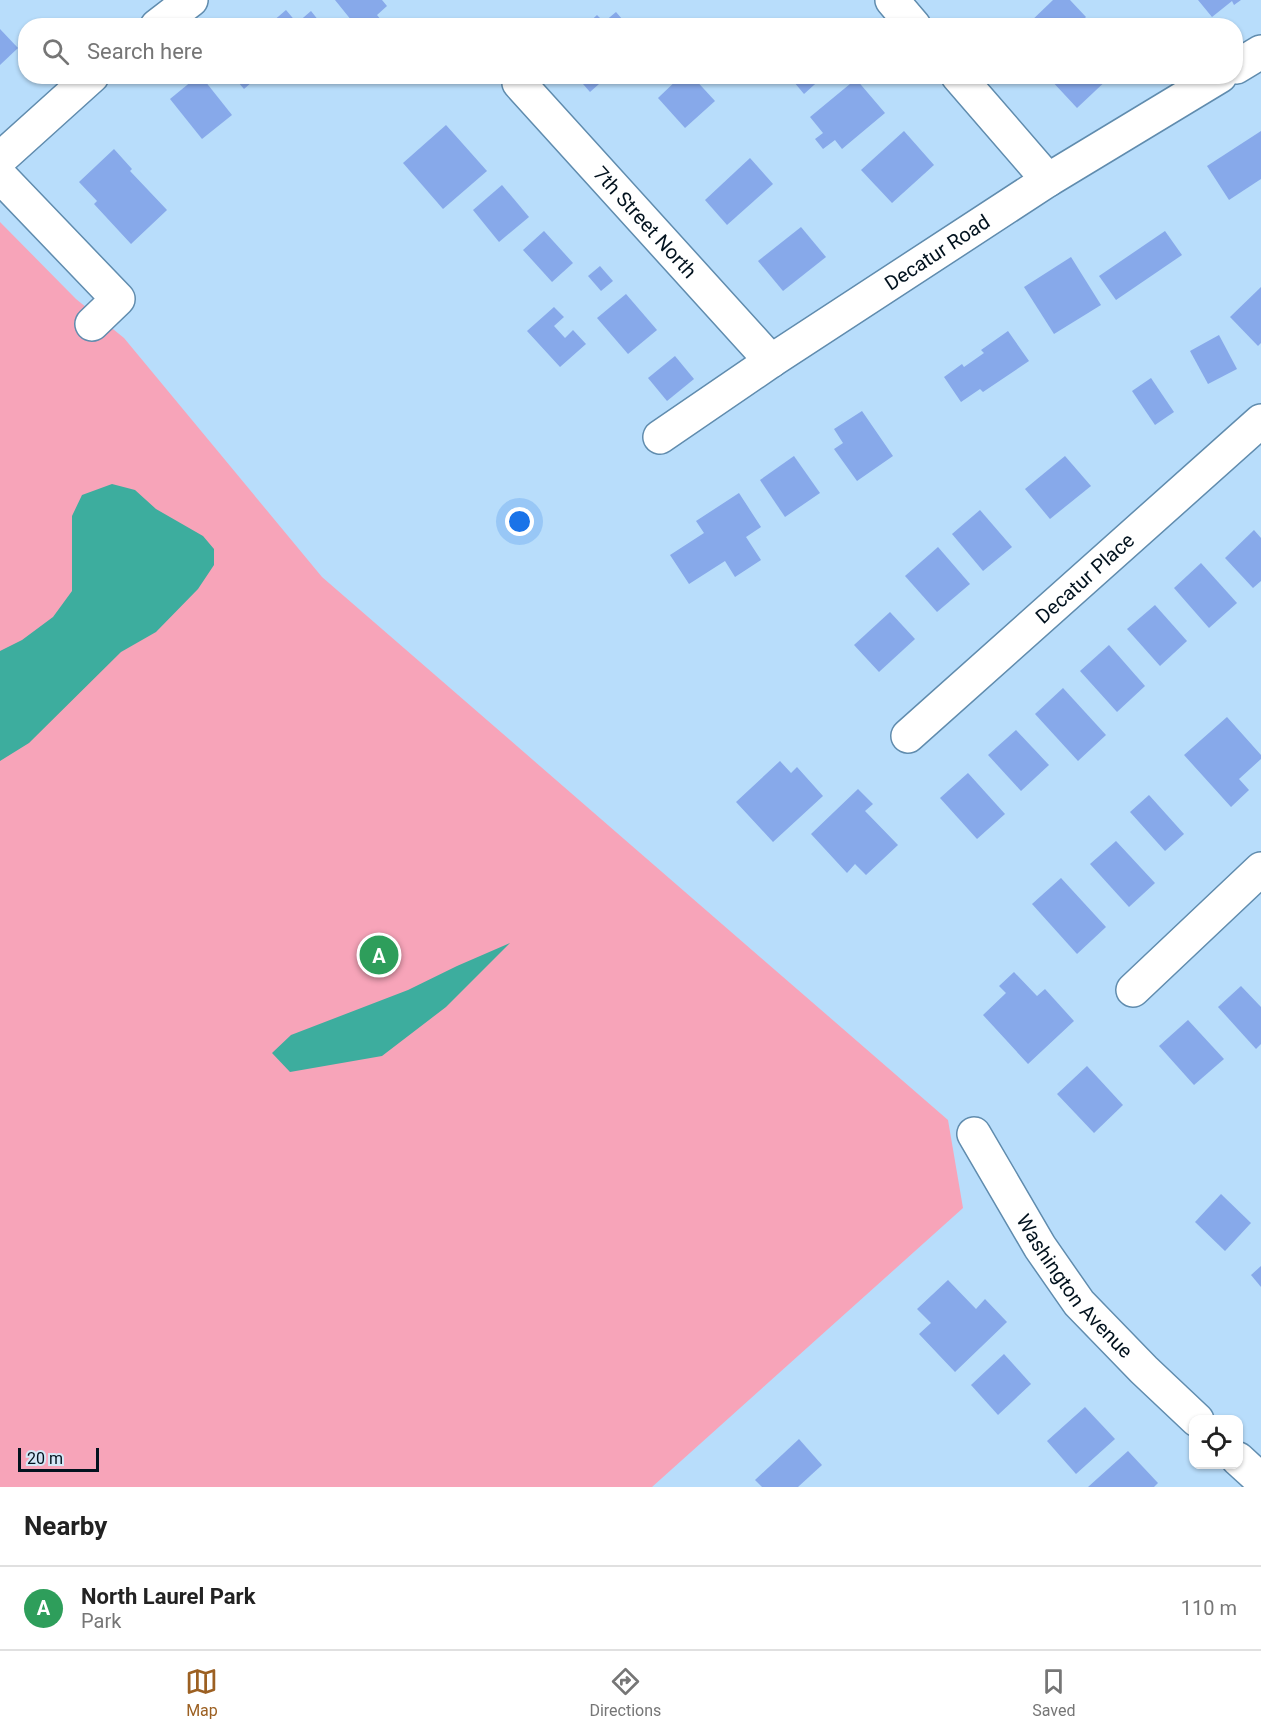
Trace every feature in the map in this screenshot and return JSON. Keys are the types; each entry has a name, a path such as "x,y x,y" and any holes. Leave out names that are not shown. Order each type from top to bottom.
{"street":[{"path":"167,18 191,0"},
{"path":"892,0 907,18"},
{"path":"1243,63 1261,52"},
{"path":"0,159 83,84"},
{"name":"7th Street North","path":"520,84 771,361"},
{"path":"965,84 1048,180"},
{"name":"Decatur Road","path":"660,437 771,361 1048,180 1207,84"},
{"path":"0,176 118,298 92,324"},
{"name":"Decatur Place","path":"908,736 1261,420"},
{"path":"1133,990 1261,869"},
{"name":"Washington Avenue","path":"974,1134 1040,1248 1079,1303 1144,1370 1193,1415"},
{"path":"1243,1463 1261,1480"}],"shaded area":[{"path":"0,222 76,299 124,338 322,577 948,1120 963,1208 652,1487 0,1487"},
{"path":"112,484 135,490 156,509 203,536 214,549 214,565 198,589 156,632 121,652 29,743 0,761 0,651 22,640 53,617 72,591 72,516 82,495"},
{"path":"510,943 446,1007 382,1056 290,1072 272,1053 291,1035 408,990"}],"building":[{"path":"335,0 382,0 387,6 377,15 379,18 350,18"},
{"path":"1053,0 1070,0 1086,17 1085,18 1034,18"},
{"path":"1198,0 1241,0 1234,5 1232,1 1212,17"},
{"path":"286,10 293,18 277,18"},
{"path":"311,11 317,18 303,18"},
{"path":"616,12 621,18 609,18"},
{"path":"0,29 18,48 0,65"},
{"path":"188,84 207,84 232,115 202,139 170,99"},
{"path":"240,84 250,84 244,89"},
{"path":"583,84 599,84 590,92"},
{"path":"673,84 699,84 715,101 685,128 658,98"},
{"path":"796,84 815,84 804,94"},
{"path":"850,84 860,84 885,113 842,149 835,140 823,149 815,139 823,133 810,117"},
{"path":"1055,84 1102,84 1077,108"},
{"path":"446,125 487,171 443,209 403,163"},
{"path":"904,131 934,165 892,203 861,170"},
{"path":"1261,131 1261,179 1229,200 1207,166"},
{"path":"114,149 132,169 130,171 167,210 131,244 94,204 97,201 79,182"},
{"path":"750,158 773,184 727,225 705,200"},
{"path":"502,185 529,217 499,242 473,210"},
{"path":"801,227 826,257 783,291 758,261"},
{"path":"544,231 573,263 552,282 523,250"},
{"path":"1165,231 1182,255 1116,300 1099,276"},
{"path":"1071,257 1101,305 1054,334 1024,287"},
{"path":"600,266 613,281 601,291 588,276"},
{"path":"1261,287 1261,343 1258,346 1230,317"},
{"path":"626,294 657,330 628,354 597,318"},
{"path":"554,307 564,317 554,326 565,338 573,330 586,344 560,367 527,331"},
{"path":"1008,331 1029,361 983,392 980,389 961,402 944,377 962,364 964,367 984,353 981,350"},
{"path":"1219,335 1237,369 1208,384 1190,351"},
{"path":"675,356 694,379 667,401 648,378"},
{"path":"1151,378 1174,412 1155,425 1132,391"},
{"path":"862,411 893,456 857,481 834,449 843,443 834,429"},
{"path":"794,456 820,493 785,517 760,480"},
{"path":"1065,456 1091,486 1050,519 1025,489"},
{"path":"739,493 761,527 746,537 761,560 735,577 725,561 689,584 670,555 704,533 696,521"},
{"path":"980,510 1012,547 983,571 952,534"},
{"path":"1254,530 1261,538 1261,581 1253,588 1225,558"},
{"path":"938,547 970,584 937,612 905,576"},
{"path":"1201,563 1237,603 1209,628 1174,588"},
{"path":"1155,605 1187,641 1160,666 1127,629"},
{"path":"890,612 915,639 879,672 854,645"},
{"path":"1109,645 1145,686 1117,712 1080,671"},
{"path":"1063,688 1106,735 1078,761 1035,714"},
{"path":"1227,717 1261,755 1261,759 1239,779 1249,790 1231,807 1184,755"},
{"path":"1016,730 1049,765 1021,791 988,755"},
{"path":"780,761 791,773 797,767 823,796 773,842 736,802"},
{"path":"968,773 1005,814 977,839 940,798"},
{"path":"858,789 873,804 865,811 898,845 866,875 855,864 847,873 811,834"},
{"path":"1149,795 1184,834 1165,851 1130,812"},
{"path":"1116,841 1155,883 1129,907 1090,864"},
{"path":"1061,878 1106,927 1077,954 1032,904"},
{"path":"1014,972 1037,996 1045,989 1074,1021 1028,1064 983,1015 1006,993 999,986"},
{"path":"1241,986 1261,1007 1261,1044 1256,1049 1218,1007"},
{"path":"1188,1020 1224,1059 1194,1085 1159,1046"},
{"path":"1087,1066 1123,1105 1094,1133 1057,1094"},
{"path":"1221,1194 1251,1223 1225,1251 1195,1222"},
{"path":"1261,1266 1261,1287 1251,1275"},
{"path":"948,1280 976,1309 985,1299 1007,1322 955,1372 919,1334 931,1323 917,1309"},
{"path":"1004,1354 1031,1384 998,1415 971,1385"},
{"path":"1085,1407 1115,1439 1076,1474 1047,1441"},
{"path":"799,1439 822,1465 798,1487 762,1487 755,1480"},
{"path":"1128,1451 1158,1483 1154,1487 1088,1487"}],"place":[{"name":"North Laurel Park","path":"379,955"}]}
